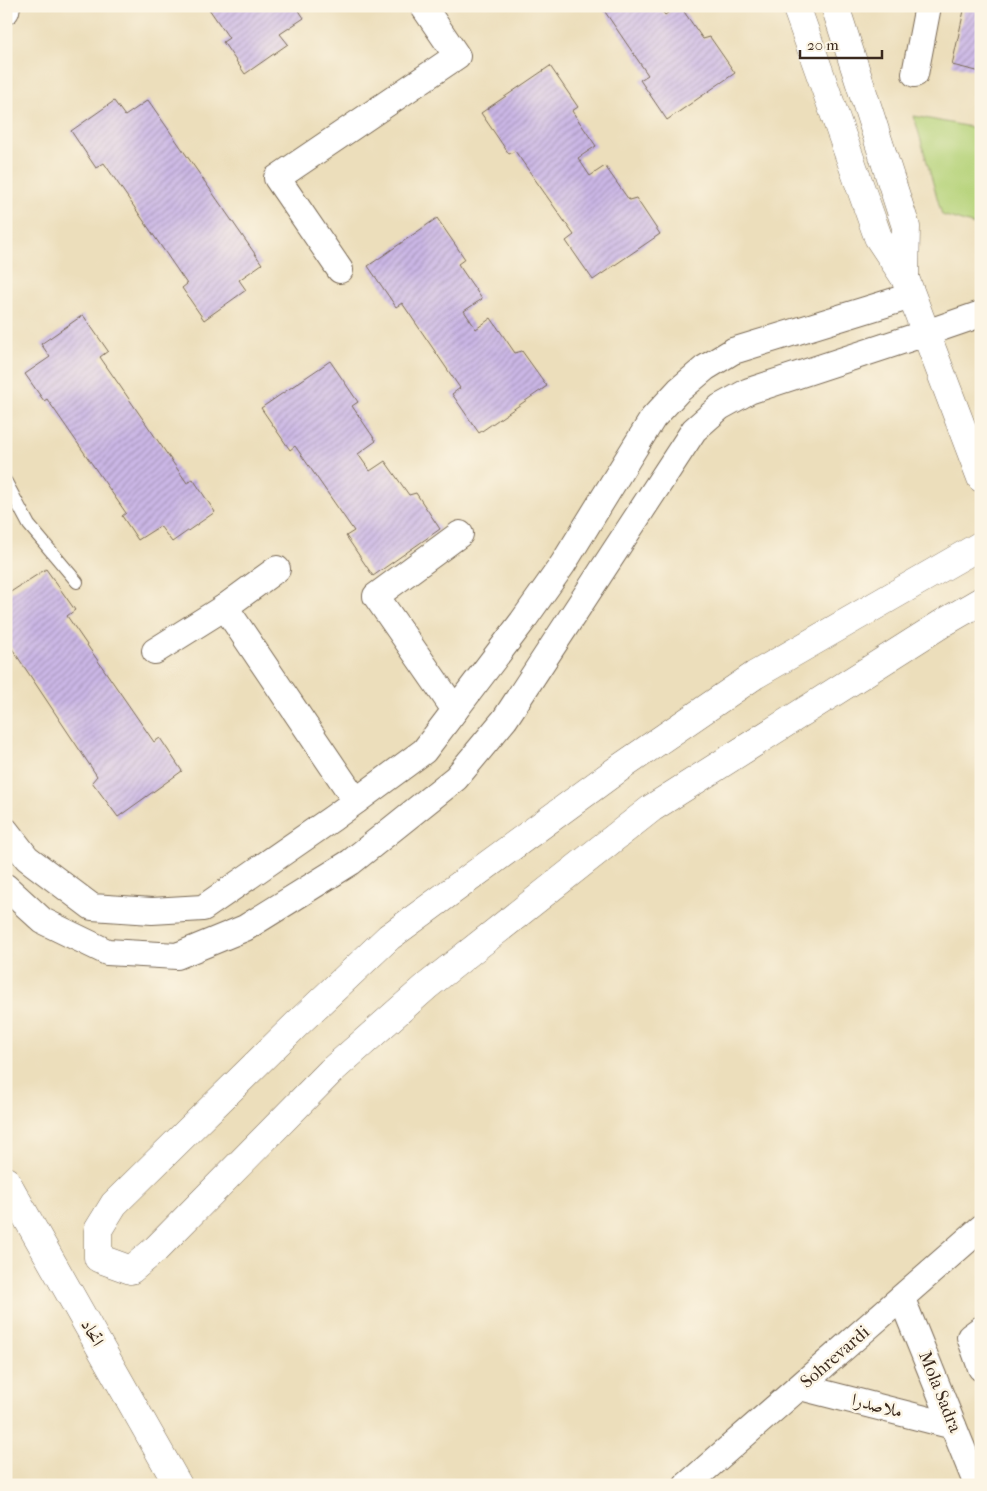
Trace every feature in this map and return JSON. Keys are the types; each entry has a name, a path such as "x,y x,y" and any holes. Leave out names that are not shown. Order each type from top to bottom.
{"main road":[{"path":"796,6 878,237 908,287 981,478"},
{"path":"836,6 906,227 908,287"},
{"path":"981,545 756,675 621,767 389,937 282,1038 114,1204 98,1230 98,1258 130,1270 163,1242 331,1071 427,986 652,808 981,601"},
{"name":"اتحاد","path":"6,1181 178,1485"}],"street":[{"path":"6,12 7,6"},
{"path":"340,270 277,178 457,56 423,6"},
{"path":"915,74 928,6"},
{"path":"6,830 27,858 92,908 152,911 203,908 424,751 522,622 563,564 653,418 679,390 704,368 733,351 908,287"},
{"path":"6,888 43,921 107,952 177,956 245,928 352,862 456,778 505,719 694,430 720,407 749,391 981,314"},
{"path":"455,710 376,596 460,534"},
{"path":"155,651 225,607 277,569"},
{"path":"225,607 356,801"},
{"name":"Sohrevardi","path":"687,1485 981,1228"},
{"name":"Mola Sadra","path":"902,1299 977,1485"},
{"path":"981,1330 970,1337 981,1368"},
{"name":"ملاصدرا","path":"800,1387 953,1426"}],"lane":[{"path":"6,482 29,525 77,582"}],"green space":[{"path":"914,116 981,129 981,227 942,215"}],"building":[{"path":"207,6 296,6 304,18 280,34 288,44 245,74 223,42 229,38"},
{"path":"601,6 658,6 665,15 677,6 680,6 703,39 710,37 735,73 667,120 640,80 648,75"},
{"path":"965,6 981,6 981,72 952,65"},
{"path":"550,66 578,107 572,111 596,146 578,158 590,176 605,166 629,200 636,198 660,234 593,280 566,241 574,235 515,151 509,154 481,113"},
{"path":"148,100 262,264 239,280 246,290 204,320 182,288 187,284 104,163 96,168 71,131 114,101 125,116"},
{"path":"437,218 465,259 458,264 482,299 464,311 476,329 491,318 515,353 522,351 547,386 479,433 452,394 460,388 402,303 396,307 368,266"},
{"path":"83,315 108,351 100,357 187,483 193,479 215,512 172,542 160,526 138,540 122,516 126,513 47,399 44,401 25,374 50,357 41,344"},
{"path":"330,361 358,402 352,406 376,441 358,454 370,471 385,461 409,495 416,493 440,529 373,576 346,536 354,531 295,446 290,450 261,408"},
{"path":"46,569 75,610 67,616 154,742 160,738 182,771 118,817 92,782 97,776 11,647 6,650 6,595"}]}
